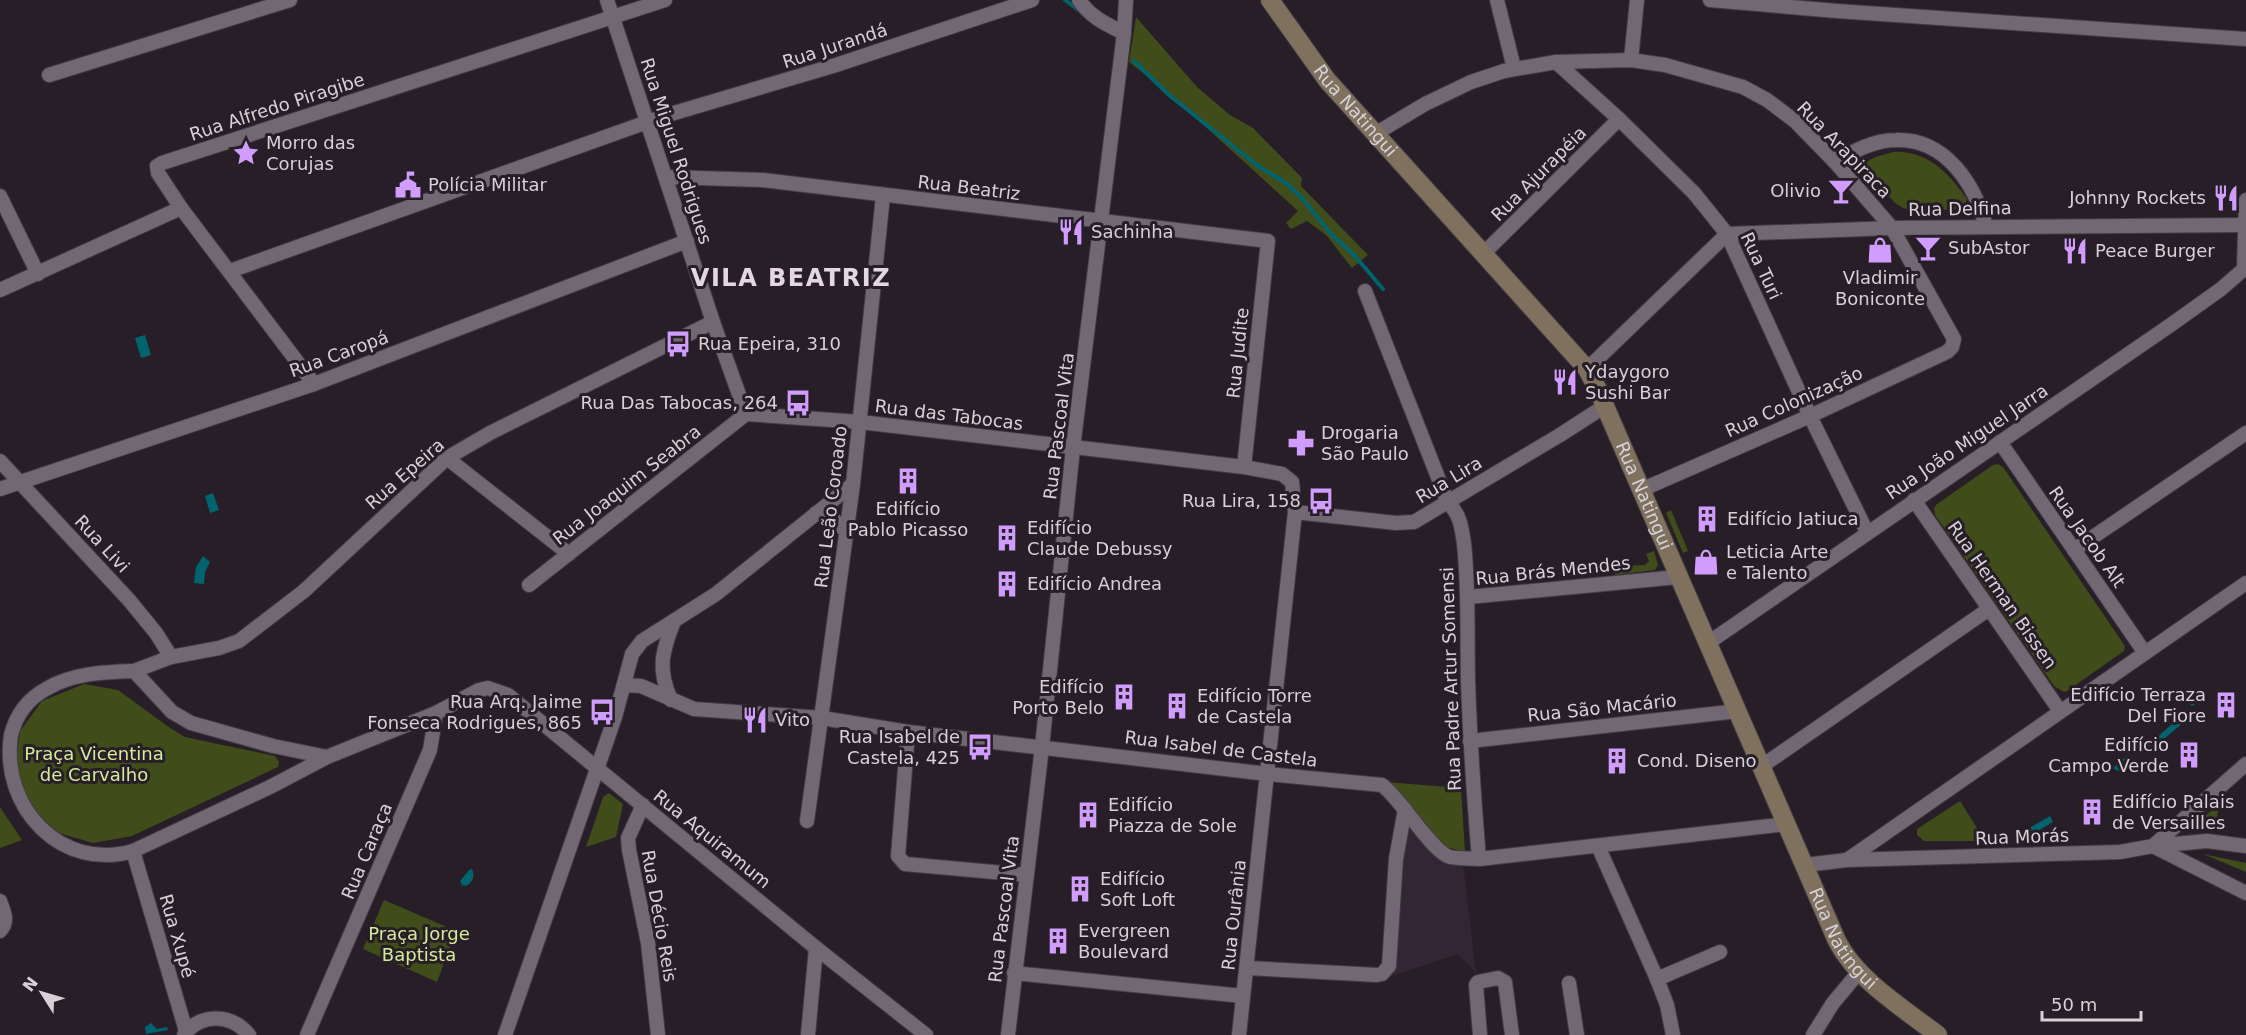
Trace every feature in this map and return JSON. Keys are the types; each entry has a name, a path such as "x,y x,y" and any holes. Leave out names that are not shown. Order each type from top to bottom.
{"street":[{"path":"49,75 290,0"},
{"name":"Rua Miguel Rodrigues","path":"607,0 713,322 746,414"},
{"name":"Rua Alfredo Piragibe","path":"314,384 181,208 156,170 157,166 665,0"},
{"name":"Rua Jurandá","path":"230,271 647,122 836,65 1032,0"},
{"path":"1079,0 1097,19 1124,33"},
{"name":"Rua Pascoal Vita","path":"1008,1035 1042,747 1073,448 1124,33 1126,0"},
{"name":"Rua Natingui","path":"1270,0 1328,80 1587,369 1837,941 1844,954 1859,972 1938,1035"},
{"path":"1631,60 1638,0"},
{"path":"1710,0 1838,6 2246,39"},
{"path":"1502,3 1514,68"},
{"name":"Rua Arapiraca","path":"1375,134 1441,96 1472,82 1514,68 1556,62 1631,60 1665,65 1743,87 1767,100 1795,121 1835,162 1892,228 1954,339"},
{"name":"Rua Turi","path":"1556,62 1619,119 1694,193 1727,234 1810,416 1867,532"},
{"name":"Rua Ajurapéia","path":"1483,254 1619,119"},
{"path":"1835,162 1870,145 1893,140 1907,140 1930,148 1956,165 1972,188 1986,227"},
{"name":"Rua Beatriz","path":"666,177 763,180 1268,241"},
{"path":"0,196 38,274"},
{"name":"Rua Leão Coroado","path":"807,821 853,484 883,196"},
{"path":"2245,269 2246,200"},
{"path":"0,290 181,208"},
{"path":"0,219 18,234"},
{"name":"Rua Delfina","path":"1727,234 1892,228 2244,225"},
{"path":"1587,369 1727,234"},
{"name":"Rua Caropá","path":"0,489 314,384 687,241"},
{"name":"Rua Judite","path":"1244,467 1268,241"},
{"name":"Rua João Miguel Jarra","path":"1708,643 2221,289 2245,269"},
{"name":"Rua Padre Artur Somensi","path":"1365,291 1448,503 1458,514 1460,522 1468,597 1470,741 1479,858"},
{"name":"Rua Epeira","path":"134,671 171,657 219,648 239,641 304,591 447,458 490,433 713,322"},
{"name":"Rua Colonização","path":"1641,490 1810,416 1947,352 1952,347 1954,339"},
{"name":"Rua Lira","path":"1295,512 1396,523 1414,522 1605,406"},
{"name":"Rua das Tabocas","path":"746,414 860,422 1244,467 1287,477 1293,487 1295,512"},
{"name":"Rua Joaquim Seabra","path":"529,585 746,414"},
{"path":"2074,550 2246,433"},
{"name":"Rua Jacob Alt","path":"2000,442 2145,653"},
{"path":"447,458 569,554"},
{"name":"Rua Livi","path":"0,461 129,600 156,633 171,657"},
{"path":"505,1035 633,654 642,641 716,594 853,484"},
{"name":"Rua Herman Bissen","path":"1914,500 2060,711"},
{"name":"Rua Ourânia","path":"1239,1035 1295,512"},
{"path":"816,513 833,519 846,531"},
{"name":"Rua Brás Mendes","path":"1468,597 1678,576"},
{"path":"1847,860 2246,584"},
{"path":"1762,766 1989,609"},
{"path":"671,700 664,683 662,655 674,621"},
{"path":"327,757 273,746 191,723 171,712 134,671 93,673 62,681 32,698 13,726 7,756 7,772 12,790 30,820 57,843 88,854 105,856 133,851 270,788 327,757 436,713"},
{"name":"Rua Isabel de Castela","path":"624,685 641,686 694,709 822,718 908,732 1382,785 1395,795 1436,847 1449,857 1479,858 1787,824"},
{"name":"Rua Aquiramum","path":"436,713 488,688 508,695 816,948 926,1035"},
{"name":"Rua São Macário","path":"1470,741 1738,711"},
{"name":"Rua Caraça","path":"307,1035 430,750 436,713"},
{"path":"908,732 898,856 900,860 905,864 1026,875"},
{"path":"2246,764 2153,846 2246,893"},
{"name":"Rua Décio Reis","path":"643,805 628,838 628,850 648,943 658,1035"},
{"path":"1247,968 1377,975 1386,971 1389,966 1396,859 1405,809"},
{"name":"Rua Morás","path":"1804,865 1847,860 2120,852 2206,841 2246,846"},
{"path":"1598,846 1657,979 1667,1005 1673,1035"},
{"name":"Rua Xupé","path":"133,851 185,1033"},
{"path":"0,901 6,917 0,931"},
{"path":"808,1035 816,948"},
{"path":"1657,979 1720,952"},
{"path":"1813,1035 1833,1002 1859,972"},
{"path":"1014,973 1243,996"},
{"path":"1480,1035 1476,985 1478,982 1498,978 1505,982 1512,1035"},
{"path":"1569,983 1576,1035"},
{"path":"185,1033 196,1023 220,1018 232,1021 249,1035"}],"shaded area":[{"path":"1407,820 1463,864 1476,973 1458,954 1386,978"}],"green space":[{"path":"1136,17 1197,87 1230,115 1253,128 1302,178 1301,186 1368,255 1352,268 1326,235 1307,221 1291,229 1286,223 1298,211 1165,90 1129,62"},
{"path":"1893,152 1915,154 1943,170 1967,199 1964,209 1915,211 1895,203 1861,165 1875,157"},
{"path":"1998,464 2003,467 2125,646 2124,651 2064,692 2054,686 1935,515 1934,508 1937,504 1993,465"},
{"path":"1671,510 1688,551 1683,553 1666,513"},
{"path":"1654,551 1658,565 1655,570 1615,575 1614,566 1645,565 1649,561 1646,554"},
{"name":"Praça Vicentina de Carvalho","path":"84,684 118,690 185,737 275,756 279,762 278,767 132,836 93,843 52,831 25,805 14,771 20,731 42,701"},
{"path":"1386,782 1461,788 1465,852 1442,846 1419,821 1399,791"},
{"path":"609,793 623,804 616,837 586,847 603,797"},
{"path":"1960,801 1985,841 1924,841 1917,835 1917,829"},
{"path":"2219,805 2217,817 2220,829 2193,825"},
{"name":"Praça Vicentina de Carvalho","path":"0,807 22,840 0,848"},
{"path":"2203,854 2246,863 2246,872"},
{"name":"Praça Jorge Baptista","path":"384,900 456,931 437,982 363,949"}],"water":[{"path":"145,335 151,355 141,358 135,338"},
{"path":"213,493 219,510 210,513 205,496"},
{"path":"203,556 210,562 205,572 204,584 194,583 196,567"},
{"path":"2201,688 2206,693 2192,706 2187,701"},
{"path":"2186,712 2190,717 2152,749 2148,745"},
{"path":"2127,756 2133,764 2125,771 2113,768"},
{"path":"2050,816 2053,822 2028,837 2024,831"},
{"path":"472,869 472,881 466,886 462,885 460,881"},
{"path":"151,1023 157,1029 167,1027 168,1030 146,1034 145,1027"}],"waterway":[{"path":"1065,0 1081,12"},
{"path":"1134,61 1169,95 1258,166 1286,183 1383,289"}],"place":[{"name":"Morro das Corujas","path":"246,153"},
{"name":"Polícia Militar","path":"408,185"},
{"name":"Olivio","path":"1841,191"},
{"name":"Johnny Rockets","path":"2226,198"},
{"name":"Sachinha","path":"1071,232"},
{"name":"SubAstor","path":"1928,248"},
{"name":"Vladimir Boniconte","path":"1880,250"},
{"name":"Peace Burger","path":"2075,251"},
{"name":"Rua Epeira, 310","path":"678,344"},
{"name":"Ydaygoro Sushi Bar","path":"1565,382"},
{"name":"Rua Das Tabocas, 264","path":"798,403"},
{"name":"Drogaria São Paulo","path":"1301,443"},
{"name":"Edifício Pablo Picasso","path":"908,481"},
{"name":"Rua Lira, 158","path":"1321,501"},
{"name":"Edifício Jatiuca","path":"1707,519"},
{"name":"Edifício Claude Debussy","path":"1007,538"},
{"name":"Leticia Arte e Talento","path":"1706,562"},
{"name":"Edifício Andrea","path":"1007,584"},
{"name":"Edifício Porto Belo","path":"1124,697"},
{"name":"Edifício Terraza Del Fiore","path":"2226,705"},
{"name":"Edifício Torre de Castela","path":"1177,706"},
{"name":"Rua Arq. Jaime Fonseca Rodrigues, 865","path":"602,712"},
{"name":"Vito","path":"755,720"},
{"name":"Rua Isabel de Castela, 425","path":"980,747"},
{"name":"Edifício Campo Verde","path":"2189,755"},
{"name":"Cond. Diseno","path":"1617,761"},
{"name":"Edifício Palais de Versailles","path":"2092,812"},
{"name":"Edifício Piazza de Sole","path":"1088,815"},
{"name":"Edifício Soft Loft","path":"1080,889"},
{"name":"Evergreen Boulevard","path":"1058,941"}],"district":[{"name":"VILA BEATRIZ","path":"791,278"}]}
